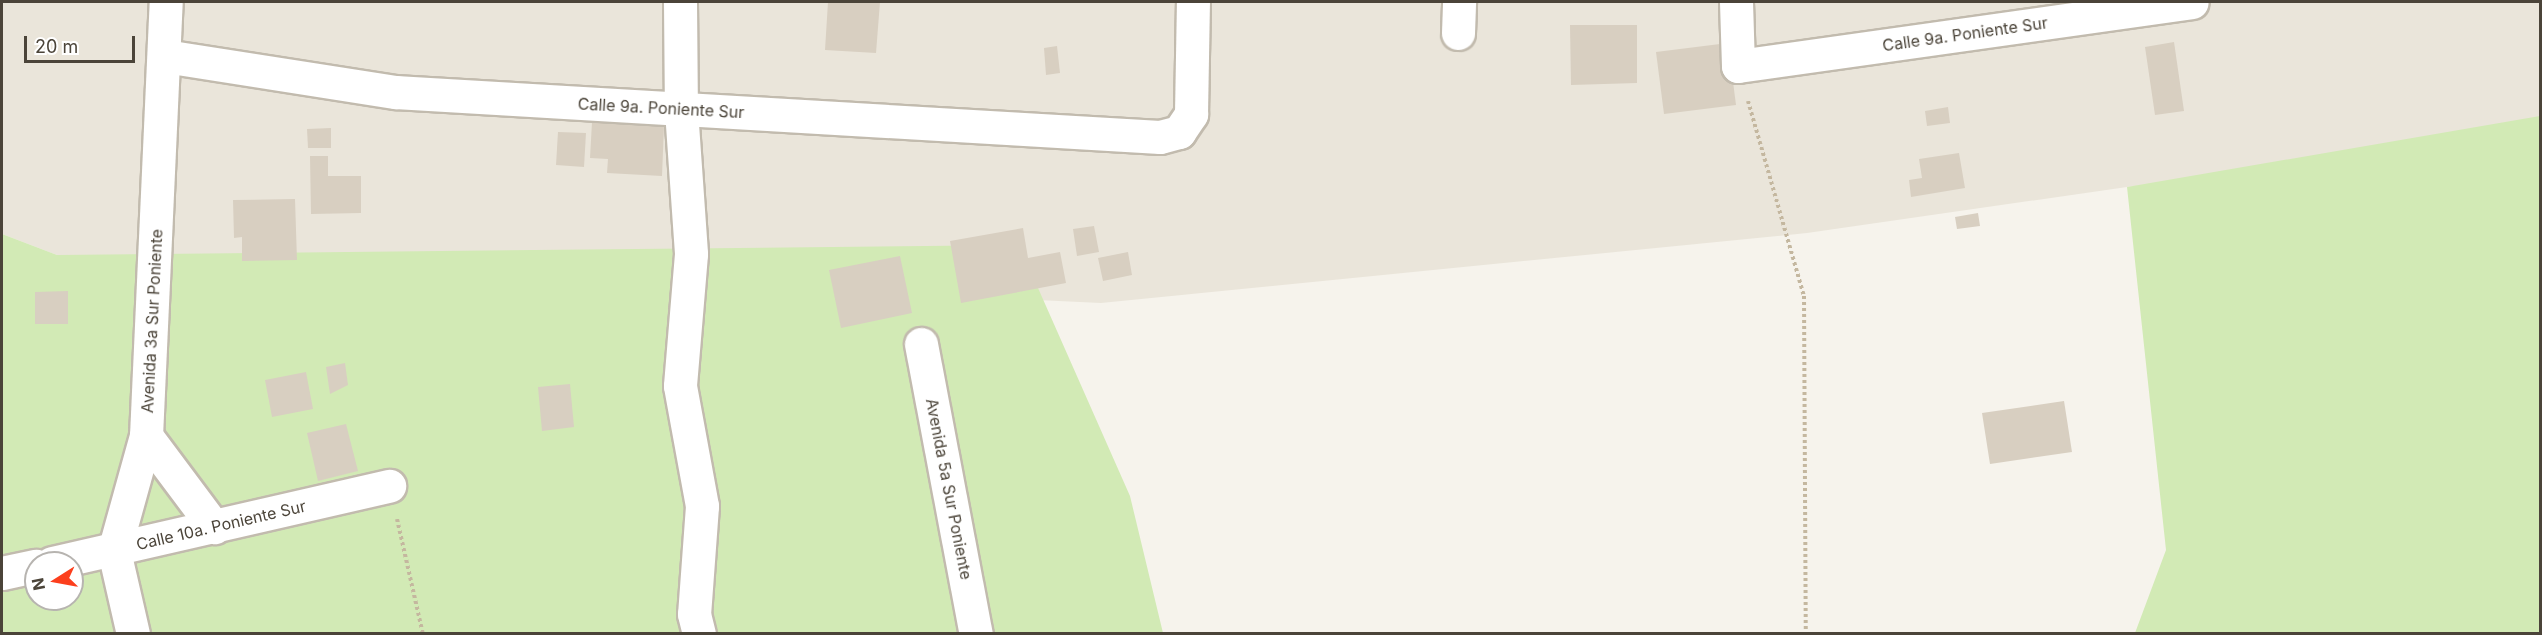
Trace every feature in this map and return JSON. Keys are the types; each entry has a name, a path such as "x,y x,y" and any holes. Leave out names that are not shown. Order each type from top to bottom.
{"street":[{"name":"Avenida 3a Sur Poniente","path":"133,633 114,551 146,436 166,2"},
{"path":"680,2 681,110 691,254 680,386 702,506 694,614 699,633"},
{"name":"Calle 9a. Poniente Sur","path":"165,56 395,92 1160,137 1179,132 1191,114 1193,2"},
{"path":"1736,2 1738,66"},
{"name":"Calle 9a. Poniente Sur","path":"1738,66 2192,2"},
{"name":"Avenida 5a Sur Poniente","path":"921,344 976,633"},
{"path":"146,436 213,527"},
{"name":"Calle 10a. Poniente Sur","path":"84,557 389,486"},
{"path":"2,573 24,568"}],"path":[{"path":"1738,66 1804,296 1806,633"},
{"path":"389,486 423,633"}],"shaded area":[{"path":"2,2 2540,2 2540,144 2127,187 1807,233 1101,303 57,255 2,234"}],"green space":[{"path":"2540,116 2540,633 2135,633 2166,550 2127,187"},
{"path":"2,234 57,255 1019,245 1130,496 1163,633 2,633"}],"building":[{"path":"828,2 880,2 876,53 825,50"},
{"path":"1570,25 1637,25 1637,83 1571,85"},
{"path":"2174,42 2184,111 2155,115 2145,47"},
{"path":"1728,43 1736,105 1664,114 1656,52"},
{"path":"1057,46 1060,73 1046,75 1044,48"},
{"path":"1948,107 1950,123 1927,126 1925,111"},
{"path":"592,122 664,126 662,176 607,173 608,159 590,158"},
{"path":"331,128 331,148 308,148 307,129"},
{"path":"558,132 586,133 584,167 556,165"},
{"path":"1959,153 1965,188 1911,197 1909,180 1922,178 1919,159"},
{"path":"310,156 328,156 328,176 361,176 361,213 311,214"},
{"path":"295,199 297,260 242,261 242,237 234,238 233,200"},
{"path":"1978,213 1980,226 1957,229 1955,217"},
{"path":"1094,226 1099,252 1077,256 1073,229"},
{"path":"1023,228 1028,258 1060,252 1066,283 961,303 950,241"},
{"path":"1128,252 1132,275 1103,281 1098,258"},
{"path":"900,256 912,313 841,328 829,270"},
{"path":"68,291 68,324 35,324 35,292"},
{"path":"345,363 348,385 330,394 326,367"},
{"path":"306,372 313,409 272,417 265,380"},
{"path":"570,384 574,427 542,431 538,387"},
{"path":"2064,401 2072,452 1990,464 1982,413"},
{"path":"346,424 358,471 318,481 307,433"}]}
